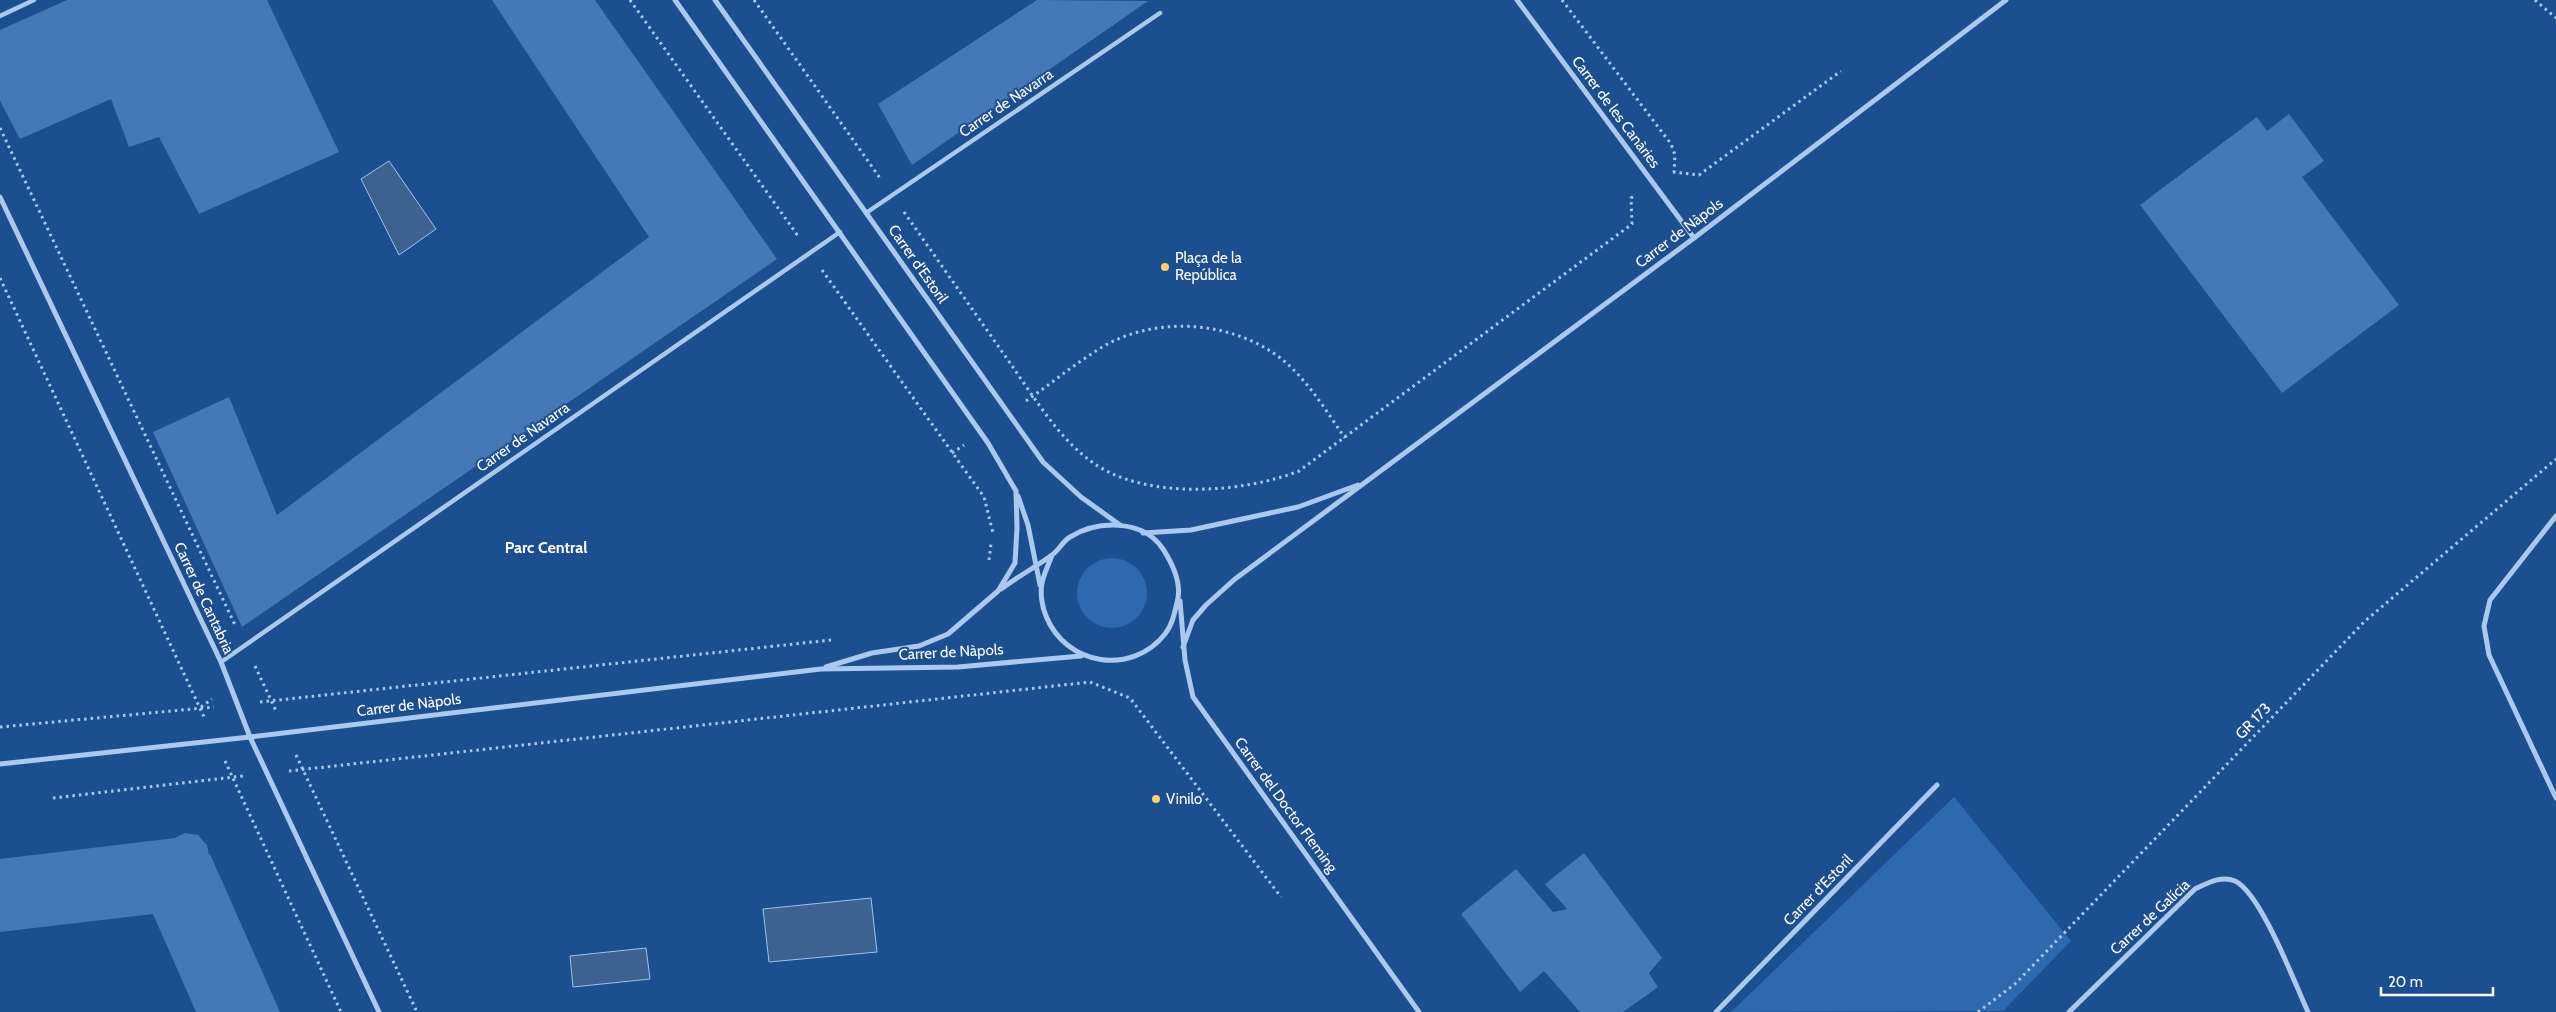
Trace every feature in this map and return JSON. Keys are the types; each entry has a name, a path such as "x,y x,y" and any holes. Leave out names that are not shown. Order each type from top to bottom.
{"street":[{"path":"0,16 34,0"},
{"path":"675,0 981,432 1016,491 1028,525 1042,591"},
{"name":"Carrer d'Estoril","path":"715,0 1044,462 1082,497 1120,525"},
{"name":"Carrer de les Canàries","path":"1517,0 1694,238"},
{"name":"Carrer de Nàpols","path":"1183,647 1193,620 1206,604 1235,579 1694,238 2006,0"},
{"name":"Carrer de Navarra","path":"866,213 1160,13"},
{"name":"Carrer de Cantabria","path":"0,197 221,662 250,737 379,1012"},
{"name":"Carrer de Navarra","path":"221,662 840,232"},
{"name":"Carrer de Nàpols","path":"1143,533 1191,530 1298,507 1364,484"},
{"name":"Carrer de Nàpols","path":"998,591 1015,563 1017,528 1016,491"},
{"path":"2556,516 2490,600 2484,626 2490,655 2556,798"},
{"path":"1096,525 1120,525 1143,533 1160,546 1173,566 1179,593 1174,617 1166,633 1148,650 1126,659 1105,661 1082,656 1062,642 1052,630 1042,608 1042,584 1052,555 1069,537 1096,525"},
{"name":"Carrer de Nàpols","path":"821,669 872,652 919,646 948,634 998,591 1052,555"},
{"name":"Carrer del Doctor Fleming","path":"1179,593 1183,647 1194,697 1419,1012"},
{"name":"Carrer de Nàpols","path":"0,764 250,737 821,669 958,668 1082,656"},
{"name":"Carrer d'Estoril","path":"1716,1012 1937,785"},
{"name":"Carrer de Galícia","path":"2068,1012 2195,889 2217,879 2235,881 2254,899 2308,1012"}],"path":[{"path":"630,0 984,497 993,532 986,567"},
{"path":"754,0 1058,430 1094,464 1127,481 1157,488 1217,487 1277,480 1299,471 1632,224 1631,198 1669,171 1699,175 1841,71"},
{"path":"1562,0 1671,144 1675,155 1674,172"},
{"path":"2535,0 2556,18"},
{"path":"0,128 417,1012"},
{"path":"0,278 341,1012"},
{"path":"1009,414 1104,346 1127,335 1157,328 1198,327 1223,331 1254,342 1283,360 1305,382 1345,438"},
{"path":"952,453 981,432"},
{"name":"GR 173","path":"1978,1012 2015,984 2365,621 2556,459"},
{"path":"0,727 200,708 836,640"},
{"path":"53,798 1090,682 1130,698 1281,897"}],"shaded area":[{"path":"389,161 436,229 399,255 361,179"},
{"path":"1112,558 1125,561 1137,568 1144,580 1147,593 1144,606 1137,618 1125,625 1112,628 1099,625 1087,618 1080,606 1077,593 1080,580 1087,568 1099,561"},
{"path":"1954,797 2071,941 2003,1011 1731,1012"},
{"path":"871,898 877,952 769,962 763,909"},
{"path":"646,948 650,979 573,987 570,956"}],"building":[{"path":"67,0 267,0 339,152 199,214 159,137 129,147 111,99 20,139 0,101 0,30"},
{"path":"492,0 595,0 777,259 242,627 153,432 229,397 277,515 649,237"},
{"path":"1037,0 1148,1 912,165 878,104"},
{"path":"2289,114 2324,161 2302,177 2399,305 2282,393 2140,205 2257,117 2267,131"},
{"path":"185,833 198,835 207,845 209,855 280,1012 196,1012 153,914 0,932 0,859 175,838"},
{"path":"1584,853 1662,958 1649,973 1658,987 1623,1012 1580,1012 1544,971 1520,992 1461,914 1516,869 1553,912 1567,909 1545,884"}],"place":[{"name":"Plaça de la República","path":"1165,267"},
{"name":"Vinilo","path":"1156,799"}],"district":[{"name":"Parc Central","path":"546,547"}]}
